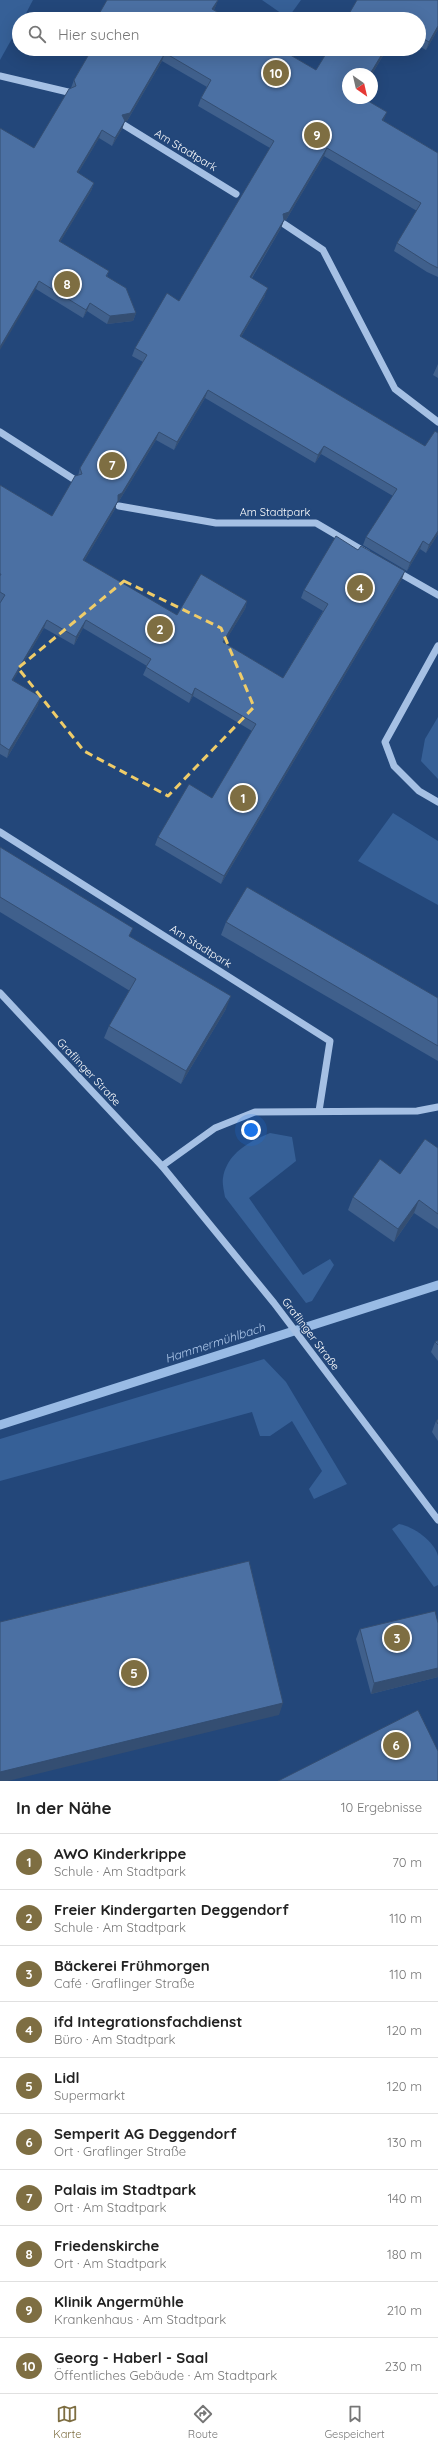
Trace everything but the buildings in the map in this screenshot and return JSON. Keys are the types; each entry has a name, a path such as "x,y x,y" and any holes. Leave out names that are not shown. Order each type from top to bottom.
{"street":[{"path":"0,76 68,92"},
{"name":"Am Stadtpark","path":"124,125 236,194"},
{"path":"284,224 323,250 395,390 438,422"},
{"path":"0,432 75,480"},
{"name":"Am Stadtpark","path":"119,506 216,523 316,523 377,559"},
{"path":"390,567 438,595"},
{"path":"438,646 385,742 394,766 419,791 438,802"},
{"name":"Am Stadtpark","path":"0,832 330,1041 319,1111"},
{"name":"Graflinger Straße","path":"0,993 162,1166 274,1303 438,1520"},
{"path":"162,1166 215,1128 255,1112 417,1112 438,1107"}],"highlighted area":[{"path":"124,581 221,628 254,707 168,796 84,751 18,668"}],"shaded area":[{"path":"0,0 33,0 27,12 12,12 12,39 0,60"},
{"path":"262,0 301,0 292,12 279,12"},
{"path":"438,717 438,779 421,761 425,739"},
{"path":"393,813 438,841 438,905 358,861"},
{"path":"270,1133 292,1137 296,1161 249,1198 303,1275 330,1259 334,1265 312,1301 306,1303 225,1197 223,1180 225,1169 229,1162 240,1149 247,1144"},
{"path":"264,1359 286,1382 347,1484 314,1499 309,1489 322,1471 292,1421 270,1436 260,1436 252,1412 0,1481 0,1439"},
{"path":"399,1524 405,1525 417,1531 433,1545 438,1556 438,1585 434,1587 392,1529"}],"waterway":[{"name":"Hammermühlbach","path":"0,1425 438,1285"}],"place":[{"name":"Georg - Haberl - Saal","path":"276,73"},
{"name":"Klinik Angermühle","path":"317,135"},
{"name":"Friedenskirche","path":"67,284"},
{"name":"Palais im Stadtpark","path":"112,465"},
{"name":"ifd Integrationsfachdienst","path":"360,588"},
{"name":"Freier Kindergarten Deggendorf","path":"160,629"},
{"name":"AWO Kinderkrippe","path":"243,798"},
{"name":"Bäckerei Frühmorgen","path":"397,1638"},
{"name":"Lidl","path":"134,1673"},
{"name":"Semperit AG Deggendorf","path":"396,1745"}]}
